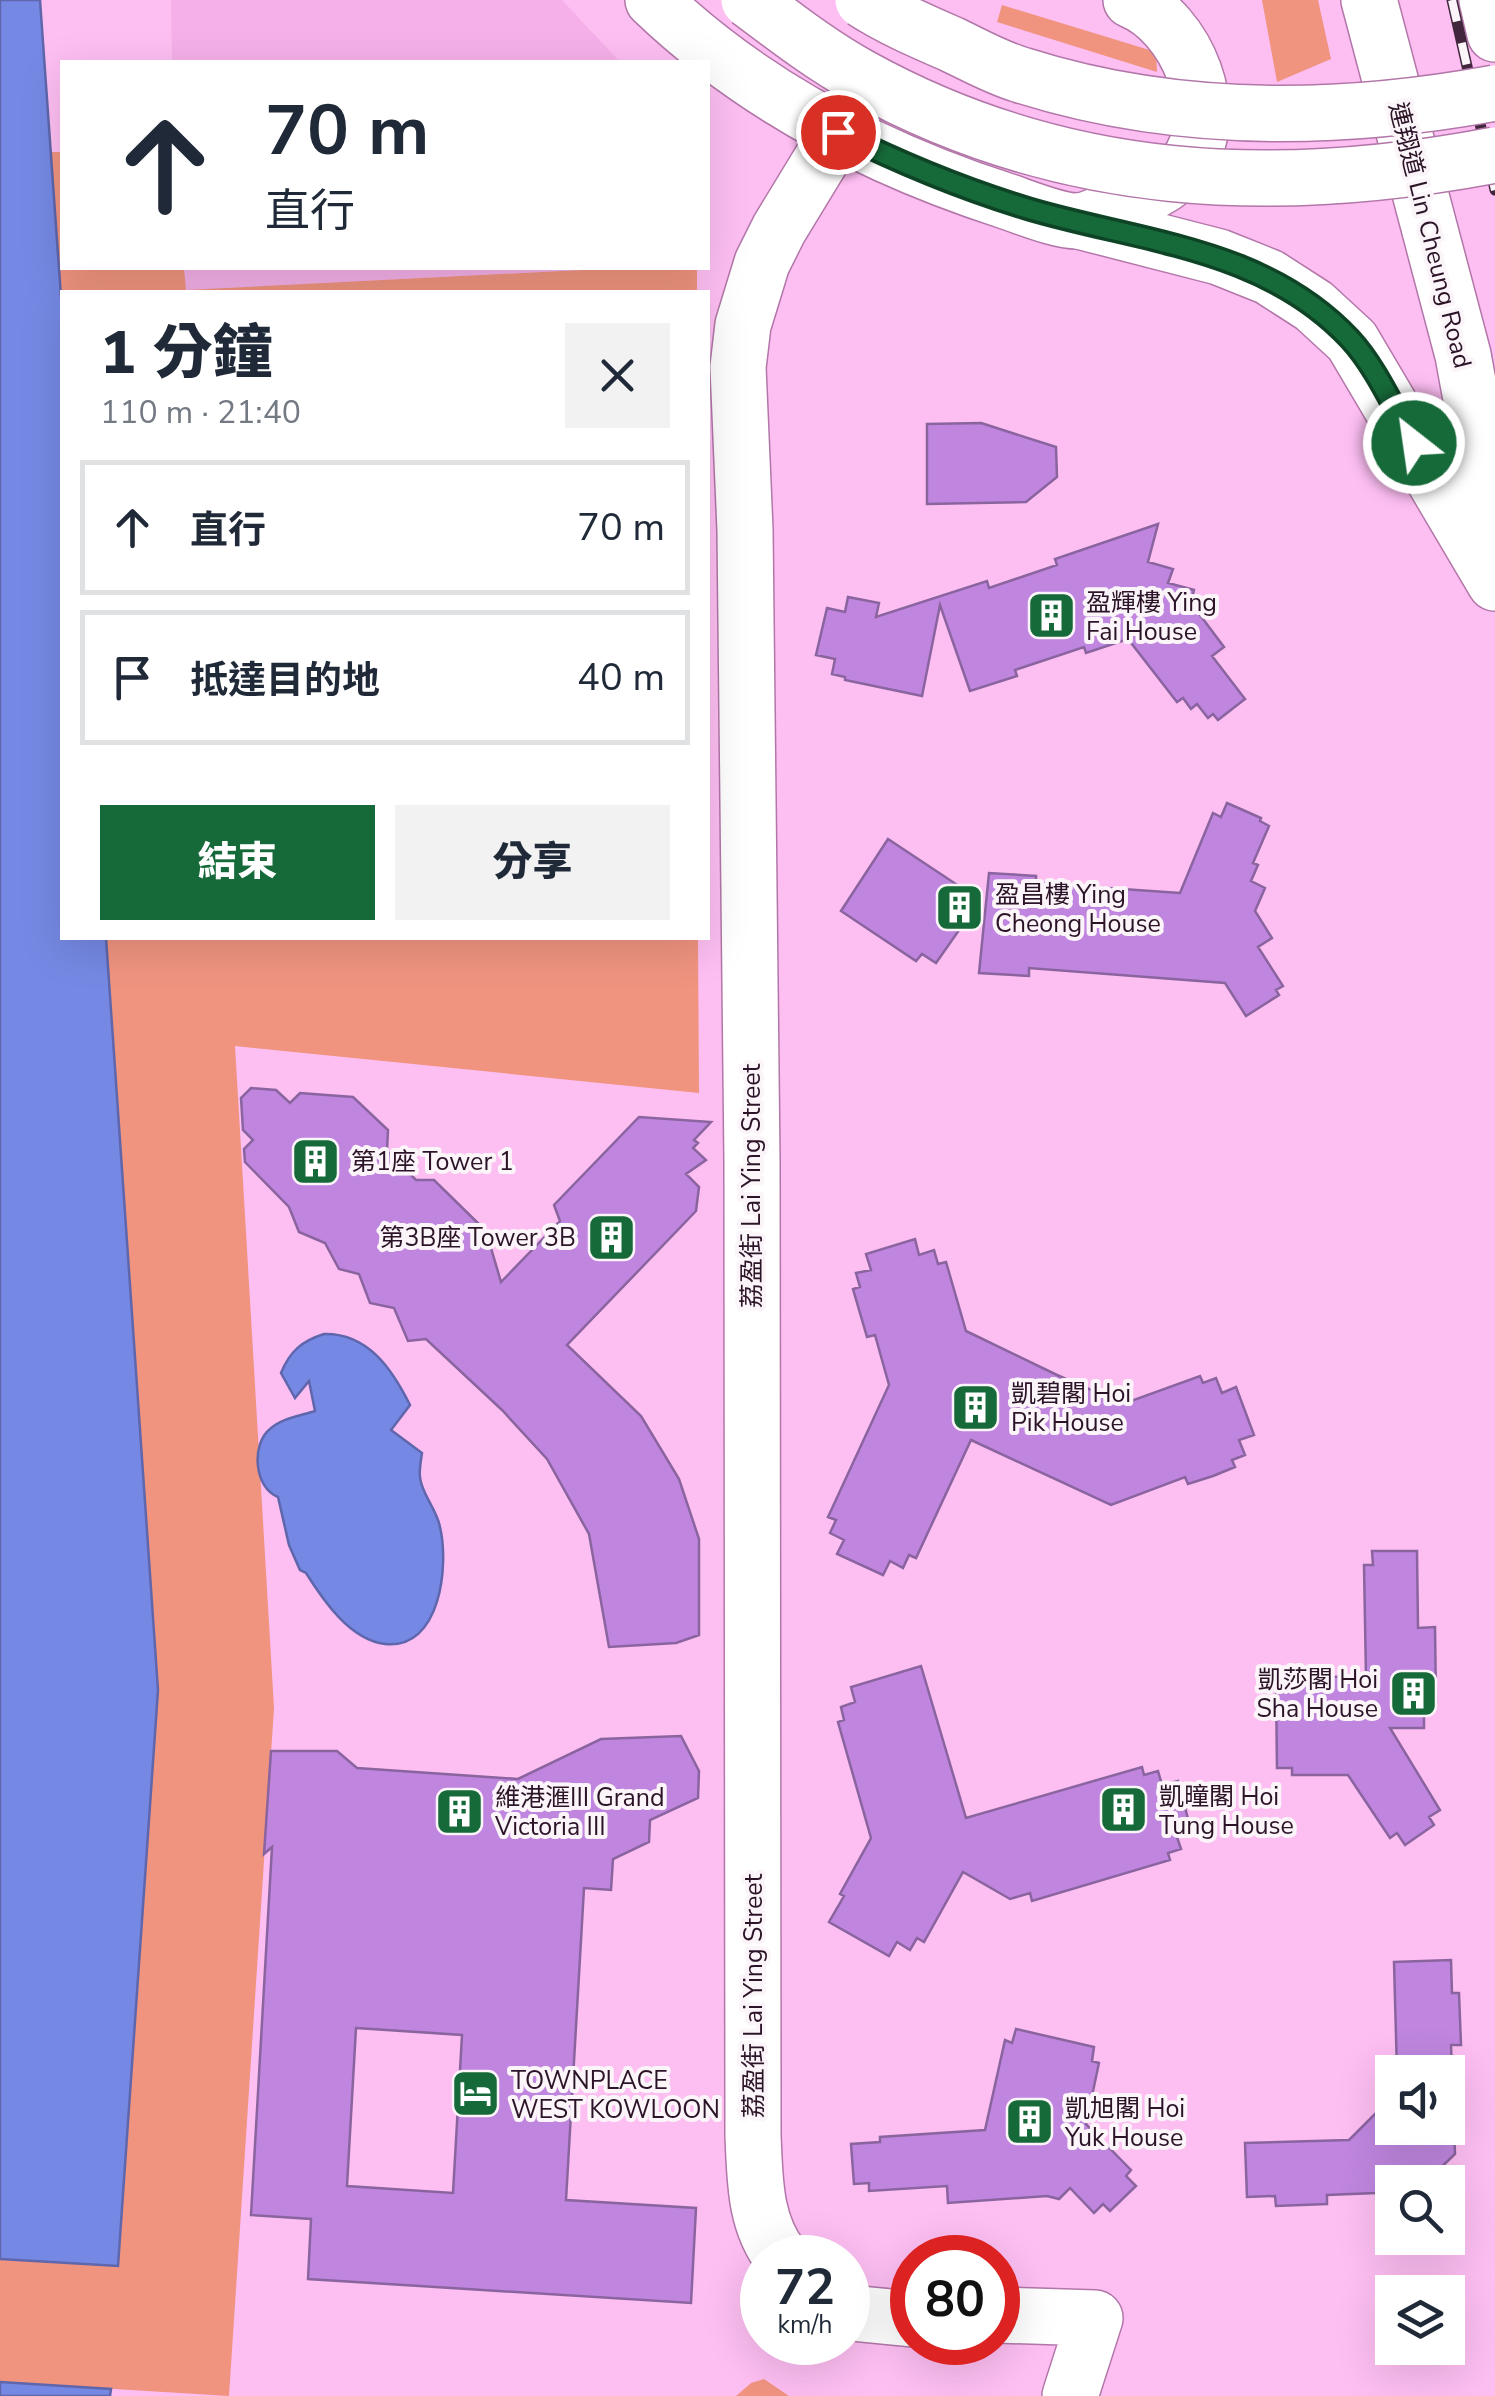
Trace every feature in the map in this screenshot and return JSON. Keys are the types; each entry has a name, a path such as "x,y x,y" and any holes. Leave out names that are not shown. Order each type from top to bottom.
{"main road":[{"path":"653,0 726,60 783,100 893,160 968,189 1219,256 1269,277 1314,306 1352,341 1495,583"},
{"path":"749,0 861,77 925,108 998,136 1093,162 1145,172 1263,181 1383,173 1495,155"},
{"path":"863,0 888,16 1018,74 1119,102 1255,116 1347,112 1495,93"},
{"path":"1079,221 1137,200 1168,182 1186,166 1199,137 1201,107 1195,76 1184,50 1167,25 1144,5 1130,0"},
{"name":"連翔道 Lin Cheung Road","path":"1370,0 1463,356 1495,530"},
{"path":"1488,0 1495,34"},
{"name":"荔盈街 Lai Ying Street","path":"769,2235 755,2186 754,2136 752,1162 745,530 738,367 743,325 762,263 838,132"},
{"path":"1020,2316 1095,2318 1070,2396"}],"shaded area":[{"path":"171,0 562,0 618,60 172,60"},
{"path":"1262,0 1318,0 1331,59 1277,82"},
{"path":"1002,5 1156,52 1157,72 997,22"},
{"path":"51,152 60,152 60,270 184,270 186,290 60,290"},
{"path":"184,270 581,270 186,290"},
{"path":"581,270 697,270 697,290 186,290"},
{"path":"106,940 698,940 699,1093 235,1046 274,1708 229,2396 0,2382 0,2259 118,2266 158,1690"},
{"path":"764,2379 789,2396 736,2396 751,2383"}],"water":[{"path":"0,0 40,0 61,290 60,940 106,940 158,1690 118,2266 0,2259"},
{"path":"324,1334 353,1340 377,1356 410,1405 391,1430 422,1453 421,1483 438,1521 443,1562 437,1602 429,1620 418,1634 404,1642 372,1641 349,1627 329,1606 300,1570 289,1545 278,1497 264,1485 260,1475 260,1445 270,1429 315,1411 309,1381 295,1398 281,1373 298,1348"},
{"path":"0,2382 111,2389 110,2396 0,2396"}],"building":[{"path":"981,423 1056,447 1057,477 1026,502 927,504 927,424"},
{"name":"盈輝樓 Ying Fai House","path":"1158,524 1148,562 1173,569 1168,583 1194,590 1191,603 1224,647 1212,656 1245,699 1218,720 1213,714 1208,718 1197,704 1191,709 1183,698 1177,702 1128,639 1086,653 1084,647 1015,670 1017,676 970,691 940,605 922,696 845,680 832,674 835,659 816,655 827,608 845,612 848,597 879,603 876,617 987,581 989,588 1057,565 1055,559"},
{"name":"盈昌樓 Ying Cheong House","path":"1227,803 1261,818 1269,826 1253,863 1258,865 1251,881 1265,888 1255,911 1272,938 1258,947 1283,986 1276,990 1279,995 1246,1016 1225,983 1029,968 1029,976 979,973 989,873 1036,876 1036,883 1180,893 1213,813 1221,817"},
{"path":"888,839 980,900 936,963 922,954 916,961 841,911"},
{"path":"251,1088 276,1090 290,1103 300,1093 353,1097 388,1130 387,1151 416,1180 434,1180 486,1231 501,1282 560,1221 554,1205 639,1117 711,1122 694,1140 698,1143 693,1148 706,1160 686,1174 699,1187 696,1211 567,1345 641,1416 679,1479 699,1539 699,1635 676,1643 609,1647 589,1534 547,1459 502,1410 426,1339 408,1341 394,1308 370,1303 359,1274 339,1269 325,1243 299,1232 289,1207 245,1162 244,1149 253,1140 243,1130 241,1098"},
{"name":"凱碧閣 Hoi Pik House","path":"915,1239 919,1255 934,1250 938,1264 946,1262 966,1331 1057,1375 1123,1404 1200,1376 1203,1383 1216,1378 1222,1393 1236,1387 1254,1435 1239,1440 1245,1455 1232,1460 1235,1467 1213,1476 1188,1484 1185,1477 1111,1505 971,1440 916,1558 909,1555 903,1568 890,1561 883,1575 837,1554 844,1540 830,1533 836,1520 828,1517 889,1385 875,1335 867,1337 853,1289 860,1287 856,1273 871,1270 866,1254"},
{"name":"凱莎閣 Hoi Sha House","path":"1372,1551 1417,1551 1418,1628 1435,1627 1436,1702 1424,1702 1424,1728 1390,1728 1440,1810 1429,1817 1434,1825 1405,1845 1397,1833 1390,1838 1348,1775 1292,1775 1292,1768 1277,1768 1276,1686 1289,1686 1289,1678 1366,1676 1364,1565 1373,1565"},
{"name":"凱曈閣 Hoi Tung House","path":"921,1666 966,1818 1142,1767 1144,1775 1158,1771 1162,1785 1178,1781 1191,1830 1176,1834 1181,1849 1168,1853 1170,1860 1032,1901 1030,1893 1010,1899 963,1872 924,1942 917,1938 910,1950 897,1942 889,1956 829,1922 871,1838 838,1722 844,1720 841,1707 855,1702 851,1687"},
{"path":"681,1736 699,1771 698,1798 650,1820 649,1842 613,1859 611,1890 584,1888 566,2200 696,2208 691,2303 308,2279 311,2219 251,2215 272,1847 264,1854 271,1751 337,1751 357,1768 518,1779 601,1739","holes":["356,2028 462,2035 453,2193 347,2186"]},
{"path":"1451,1960 1452,1993 1459,1993 1461,2045 1451,2045 1451,2055 1397,2055 1394,1962"},
{"name":"凱旭閣 Hoi Yuk House","path":"1016,2029 1094,2047 1092,2061 1099,2063 1086,2124 1131,2170 1126,2176 1136,2186 1110,2211 1103,2204 1094,2213 1070,2188 1059,2199 1047,2196 948,2203 947,2186 869,2191 869,2183 854,2184 851,2144 880,2142 880,2137 985,2130 1005,2040 1012,2043"},
{"path":"1375,2114 1375,2145 1455,2145 1455,2154 1444,2165 1375,2165 1375,2193 1327,2195 1327,2204 1276,2206 1275,2196 1247,2197 1245,2143 1349,2140"}],"railway":[{"path":"1452,0 1495,190"}],"place":[{"name":"盈輝樓 Ying Fai House","path":"1051,616"},
{"name":"盈昌樓 Ying Cheong House","path":"960,908"},
{"name":"第1座 Tower 1","path":"316,1161"},
{"name":"第3B座 Tower 3B","path":"611,1237"},
{"name":"凱碧閣 Hoi Pik House","path":"976,1407"},
{"name":"凱莎閣 Hoi Sha House","path":"1413,1693"},
{"name":"凱曈閣 Hoi Tung House","path":"1124,1810"},
{"name":"維港滙III Grand Victoria III","path":"460,1811"},
{"name":"TOWNPLACE WEST KOWLOON","path":"476,2094"},
{"name":"凱旭閣 Hoi Yuk House","path":"1030,2122"}],"route":[{"path":"838,132 893,160 968,189 1032,210 1219,256 1269,277 1314,306 1352,341 1414,443"}]}
